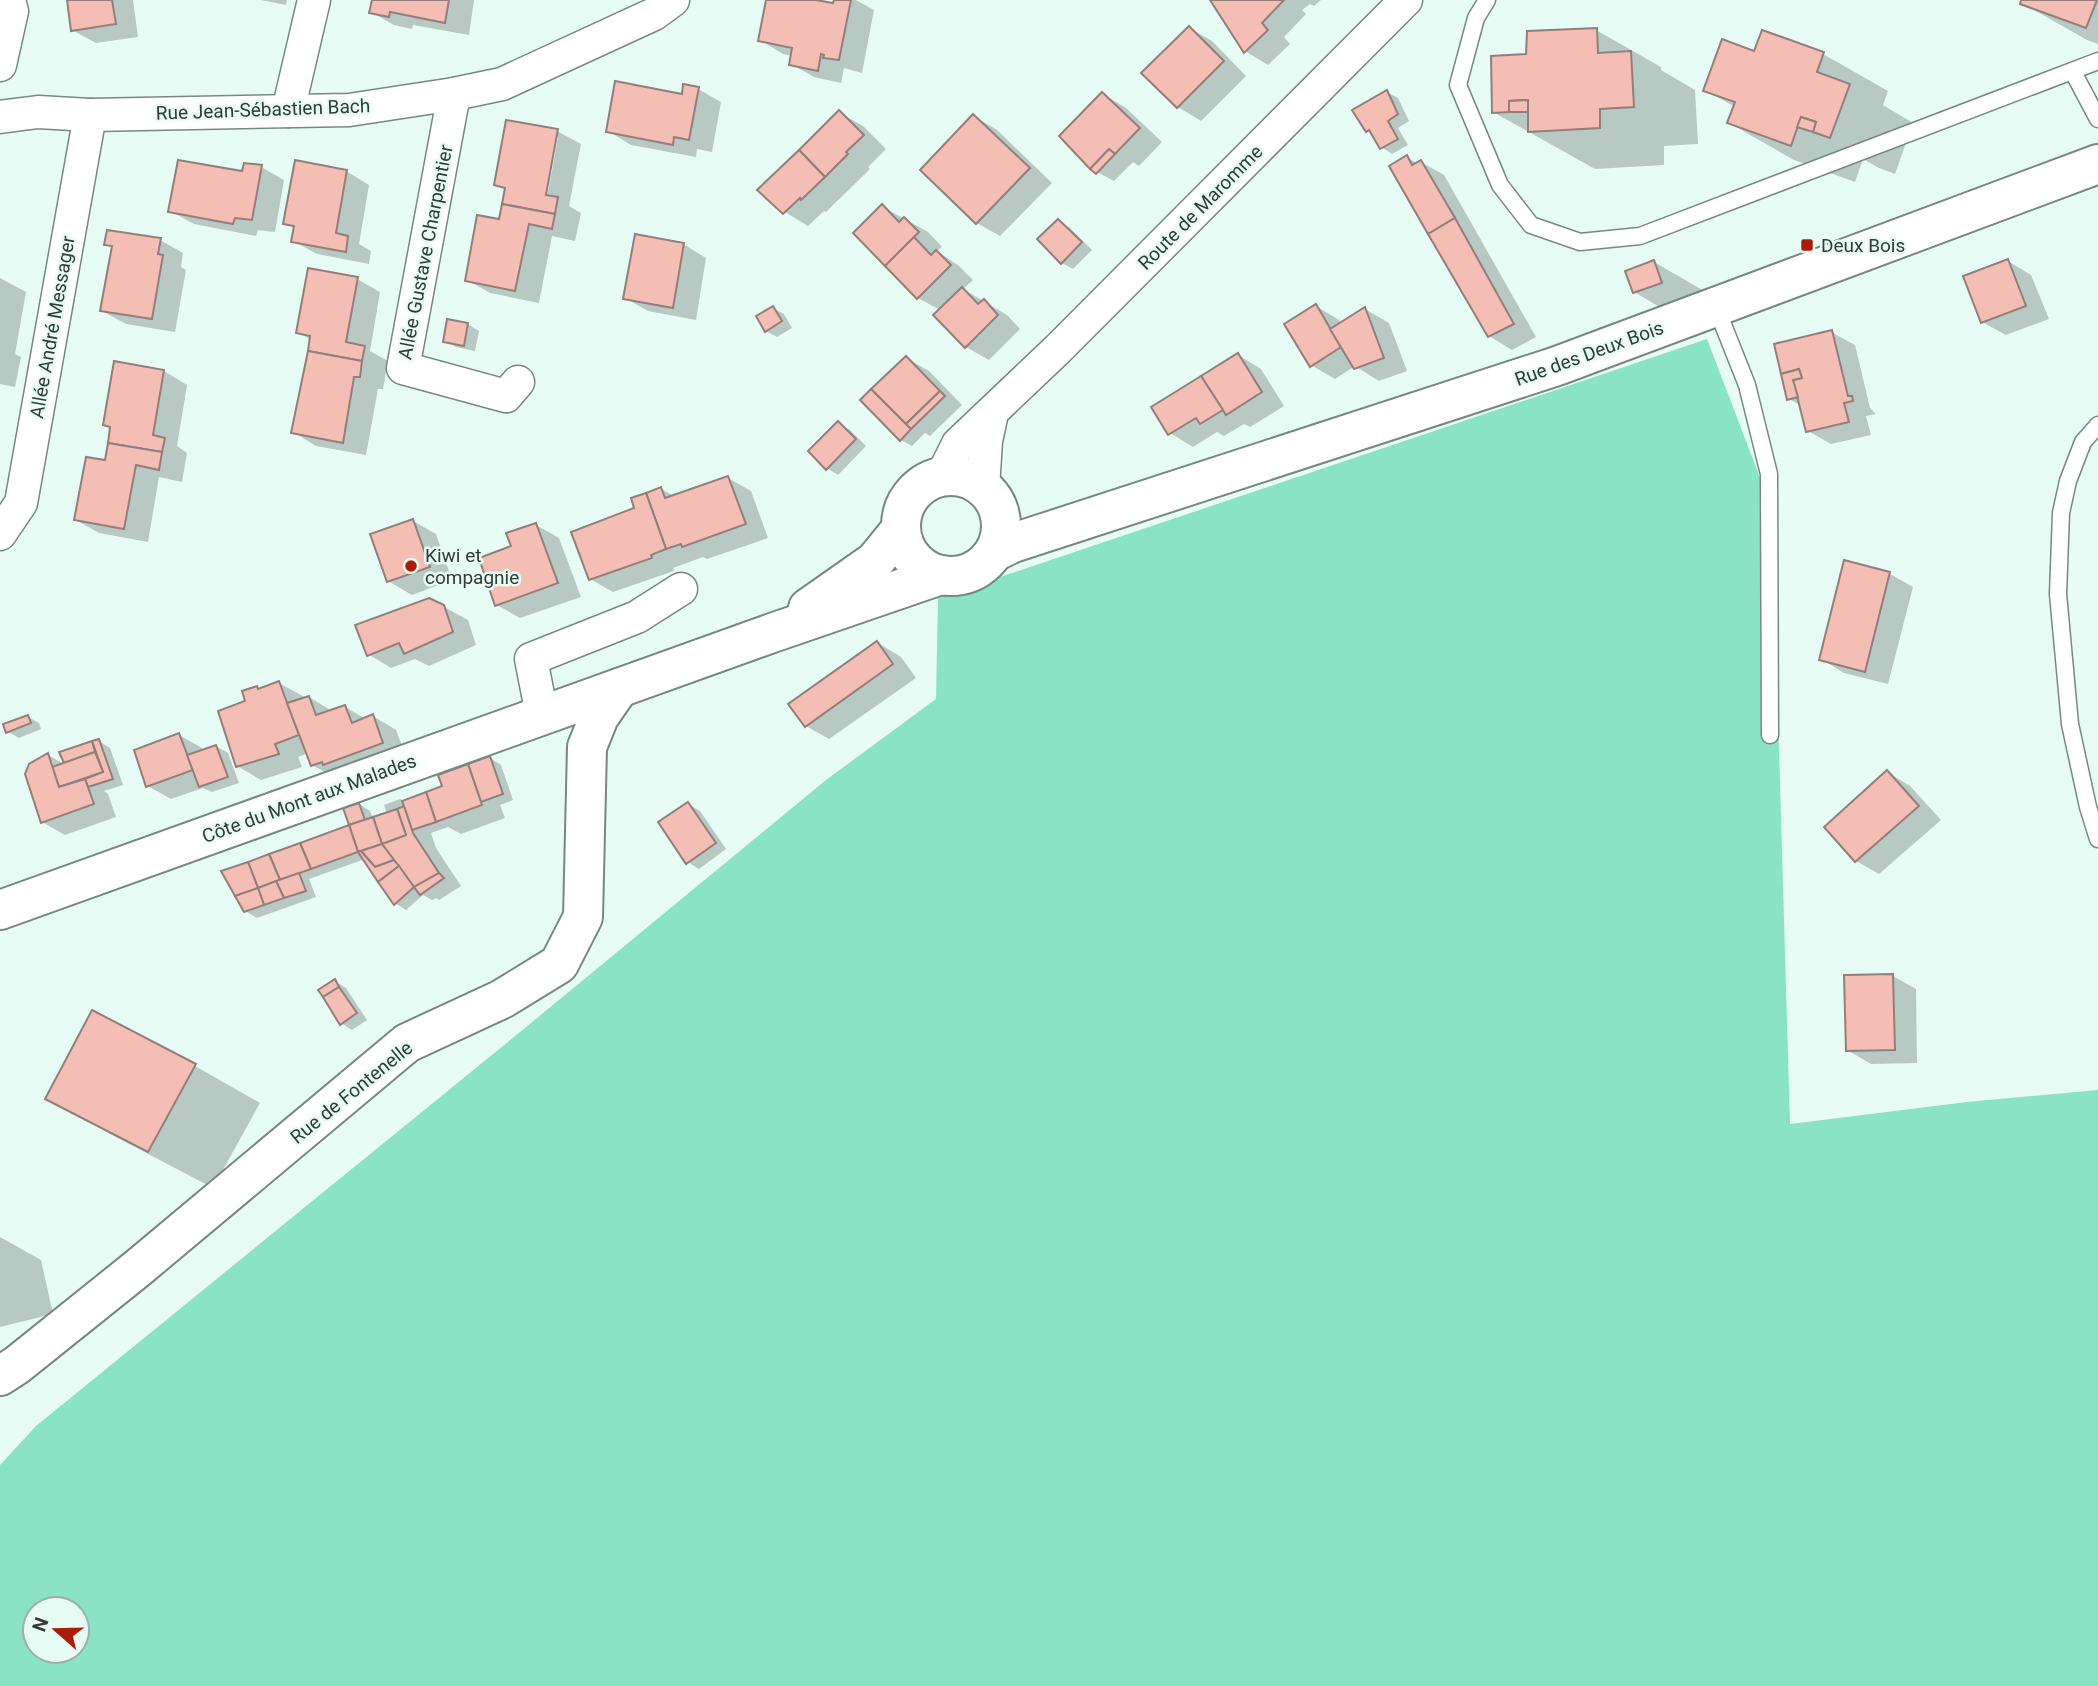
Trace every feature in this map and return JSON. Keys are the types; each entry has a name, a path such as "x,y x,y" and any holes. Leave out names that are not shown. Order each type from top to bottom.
{"street":[{"path":"0,65 12,11 9,0"},
{"path":"288,111 314,0"},
{"name":"Route de Maromme","path":"942,476 958,444 1406,0"},
{"name":"Rue Jean-Sébastien Bach","path":"0,117 38,112 90,115 349,110 454,94 502,84 661,5"},
{"name":"Allée Gustave Charpentier","path":"454,94 403,368 506,396 518,382"},
{"name":"Allée André Messager","path":"0,534 20,503 90,115"},
{"name":"Rue des Deux Bois","path":"994,552 1013,543 1557,366 2098,163"},
{"path":"990,498 964,477 942,476 920,486 905,505 901,529 909,554 929,571 958,576 972,572 994,552 1001,524 990,498 986,441 992,413"},
{"name":"Rue des Deux Bois","path":"990,498 1040,519 1073,524"},
{"path":"772,633 875,561 901,529"},
{"path":"772,633 941,575"},
{"path":"542,715 531,659 637,617 681,589"},
{"name":"Côte du Mont aux Malades","path":"0,910 772,633"},
{"name":"Rue de Fontenelle","path":"0,1376 138,1268 407,1043 502,999 559,964 583,917 587,747 599,717 619,688"}],"lane":[{"path":"1488,0 1476,18 1458,85 1500,185 1531,225 1580,242 1640,236 2098,61"},
{"path":"2073,72 2098,118"},
{"path":"1716,307 1748,385 1769,474 1770,735"},
{"path":"2098,425 2084,442 2068,481 2063,502 2058,594 2070,724 2088,807 2098,839"}],"green space":[{"path":"1707,339 1772,509 1790,1124 1967,1102 2098,1090 2098,1686 0,1686 0,1465 36,1426 826,780 936,699 938,598"}],"building":[{"path":"67,0 112,0 116,24 71,31"},
{"path":"372,0 449,0 445,23 390,12 389,17 369,13"},
{"path":"766,0 816,0 833,3 834,0 851,0 839,60 823,58 824,55 821,54 818,71 789,65 792,48 758,41"},
{"path":"1210,0 1284,0 1262,23 1268,30 1244,53"},
{"path":"2021,0 2097,0 2086,28 2020,4"},
{"path":"1189,26 1224,61 1177,108 1141,73"},
{"path":"1597,28 1598,53 1631,51 1634,107 1600,109 1600,128 1528,132 1528,100 1509,101 1509,112 1492,113 1491,56 1526,54 1527,31"},
{"path":"1762,30 1824,52 1817,72 1850,84 1830,138 1813,132 1816,122 1801,117 1791,146 1727,123 1735,102 1703,91 1722,39 1754,51"},
{"path":"615,81 682,94 683,84 699,87 689,140 674,137 673,145 606,132"},
{"path":"1387,90 1398,114 1388,121 1398,139 1380,149 1369,130 1366,132 1352,110"},
{"path":"1102,92 1140,128 1115,154 1109,149 1090,169 1059,136"},
{"path":"1528,100 1528,112 1509,112 1509,101"},
{"path":"839,110 864,135 825,177 799,150"},
{"path":"973,114 1030,168 976,224 920,170"},
{"path":"1801,117 1816,122 1813,132 1797,127"},
{"path":"506,120 558,129 546,195 558,197 555,214 502,204 505,188 494,185"},
{"path":"1109,149 1115,154 1096,174 1090,169"},
{"path":"799,150 825,177 783,214 757,190"},
{"path":"1407,155 1412,165 1421,160 1455,218 1428,234 1389,166"},
{"path":"178,160 242,171 244,163 262,165 252,220 235,218 233,224 168,212"},
{"path":"295,160 347,170 336,233 348,236 346,252 291,242 294,226 283,224"},
{"path":"502,204 555,214 552,229 529,224 515,291 465,281 477,215 499,219"},
{"path":"882,204 899,222 904,217 919,232 885,266 853,233"},
{"path":"1455,218 1514,324 1488,337 1428,234"},
{"path":"1058,219 1082,242 1061,264 1037,239"},
{"path":"107,230 161,238 158,254 163,255 152,319 100,311 112,246 104,245"},
{"path":"635,234 684,243 673,308 623,299"},
{"path":"914,237 931,255 936,250 951,265 917,299 885,266"},
{"path":"2008,259 2026,306 1981,323 1963,276"},
{"path":"1654,260 1662,283 1633,293 1625,271"},
{"path":"308,268 358,277 346,342 365,346 362,361 308,351 310,336 296,333"},
{"path":"962,287 978,304 984,299 998,315 965,348 933,315"},
{"path":"1316,304 1341,347 1310,367 1284,324"},
{"path":"773,306 782,321 765,332 756,316"},
{"path":"1365,307 1384,358 1354,369 1330,329"},
{"path":"447,319 468,323 464,346 443,342"},
{"path":"1832,330 1848,396 1852,396 1853,401 1844,403 1849,422 1806,432 1793,380 1802,378 1799,369 1781,374 1774,344"},
{"path":"308,351 362,361 360,377 354,377 343,443 291,433"},
{"path":"1238,353 1262,392 1226,415 1201,376"},
{"path":"906,356 940,391 906,424 871,389"},
{"path":"114,361 164,370 153,435 165,438 162,452 108,443 110,427 103,425"},
{"path":"1799,369 1802,378 1793,380 1798,397 1787,400 1781,374"},
{"path":"1201,376 1223,410 1200,424 1196,418 1168,435 1151,407"},
{"path":"871,389 911,429 900,441 860,400"},
{"path":"940,391 945,396 911,429 906,424"},
{"path":"838,421 856,439 826,470 808,451"},
{"path":"108,443 162,452 159,470 136,465 124,529 74,520 86,457 105,460"},
{"path":"728,476 746,524 682,547 681,544 666,549 646,493 661,487 665,498"},
{"path":"646,493 666,549 651,555 652,558 589,580 571,532 634,508 631,498"},
{"path":"413,519 430,567 387,582 370,534"},
{"path":"536,523 558,583 495,606 479,558 511,546 506,533"},
{"path":"1844,560 1890,572 1865,672 1819,660"},
{"path":"429,598 444,605 453,632 404,654 399,643 367,656 355,625"},
{"path":"877,641 893,664 805,727 788,704"},
{"path":"279,681 299,735 275,744 279,754 236,767 218,711 245,701 242,691 257,686 258,689"},
{"path":"309,696 316,715 345,705 352,723 373,714 383,743 323,765 322,762 311,766 287,703"},
{"path":"28,715 31,723 6,733 3,724"},
{"path":"179,733 193,770 146,787 134,750"},
{"path":"99,739 113,779 88,787 85,779 103,772 92,741"},
{"path":"92,741 95,752 64,763 59,752"},
{"path":"216,745 228,777 199,787 187,755"},
{"path":"95,752 103,772 59,787 52,767"},
{"path":"48,753 59,787 85,779 94,804 41,823 25,774 29,764"},
{"path":"490,756 503,794 481,802 468,764"},
{"path":"468,764 482,805 436,822 426,792 442,786 438,775"},
{"path":"1887,770 1919,806 1855,862 1824,827"},
{"path":"426,792 436,822 412,830 402,801"},
{"path":"688,802 716,843 686,864 658,822"},
{"path":"359,803 365,820 349,825 343,808"},
{"path":"404,806 413,833 439,873 414,887 382,844 406,835 397,809"},
{"path":"397,809 406,835 382,844 373,817"},
{"path":"373,817 382,844 358,852 349,825"},
{"path":"349,825 358,852 311,869 300,843"},
{"path":"300,843 311,869 280,880 269,854"},
{"path":"382,844 394,860 375,867 361,851"},
{"path":"361,851 375,867 394,860 399,866 378,882 358,852"},
{"path":"269,854 280,880 258,888 248,862"},
{"path":"248,862 258,888 235,896 221,871"},
{"path":"399,866 414,887 394,905 378,882"},
{"path":"299,873 306,891 284,898 276,881"},
{"path":"439,873 444,878 420,895 414,887"},
{"path":"276,881 284,898 264,905 258,888"},
{"path":"258,888 264,905 244,912 235,896"},
{"path":"1893,974 1895,1050 1846,1051 1844,975"},
{"path":"335,979 339,987 323,997 318,990"},
{"path":"339,987 357,1013 340,1025 323,997"},
{"path":"92,1010 196,1064 148,1152 45,1099"}],"place":[{"name":"Deux Bois","path":"1807,245"},
{"name":"Kiwi et compagnie","path":"411,566"}]}
